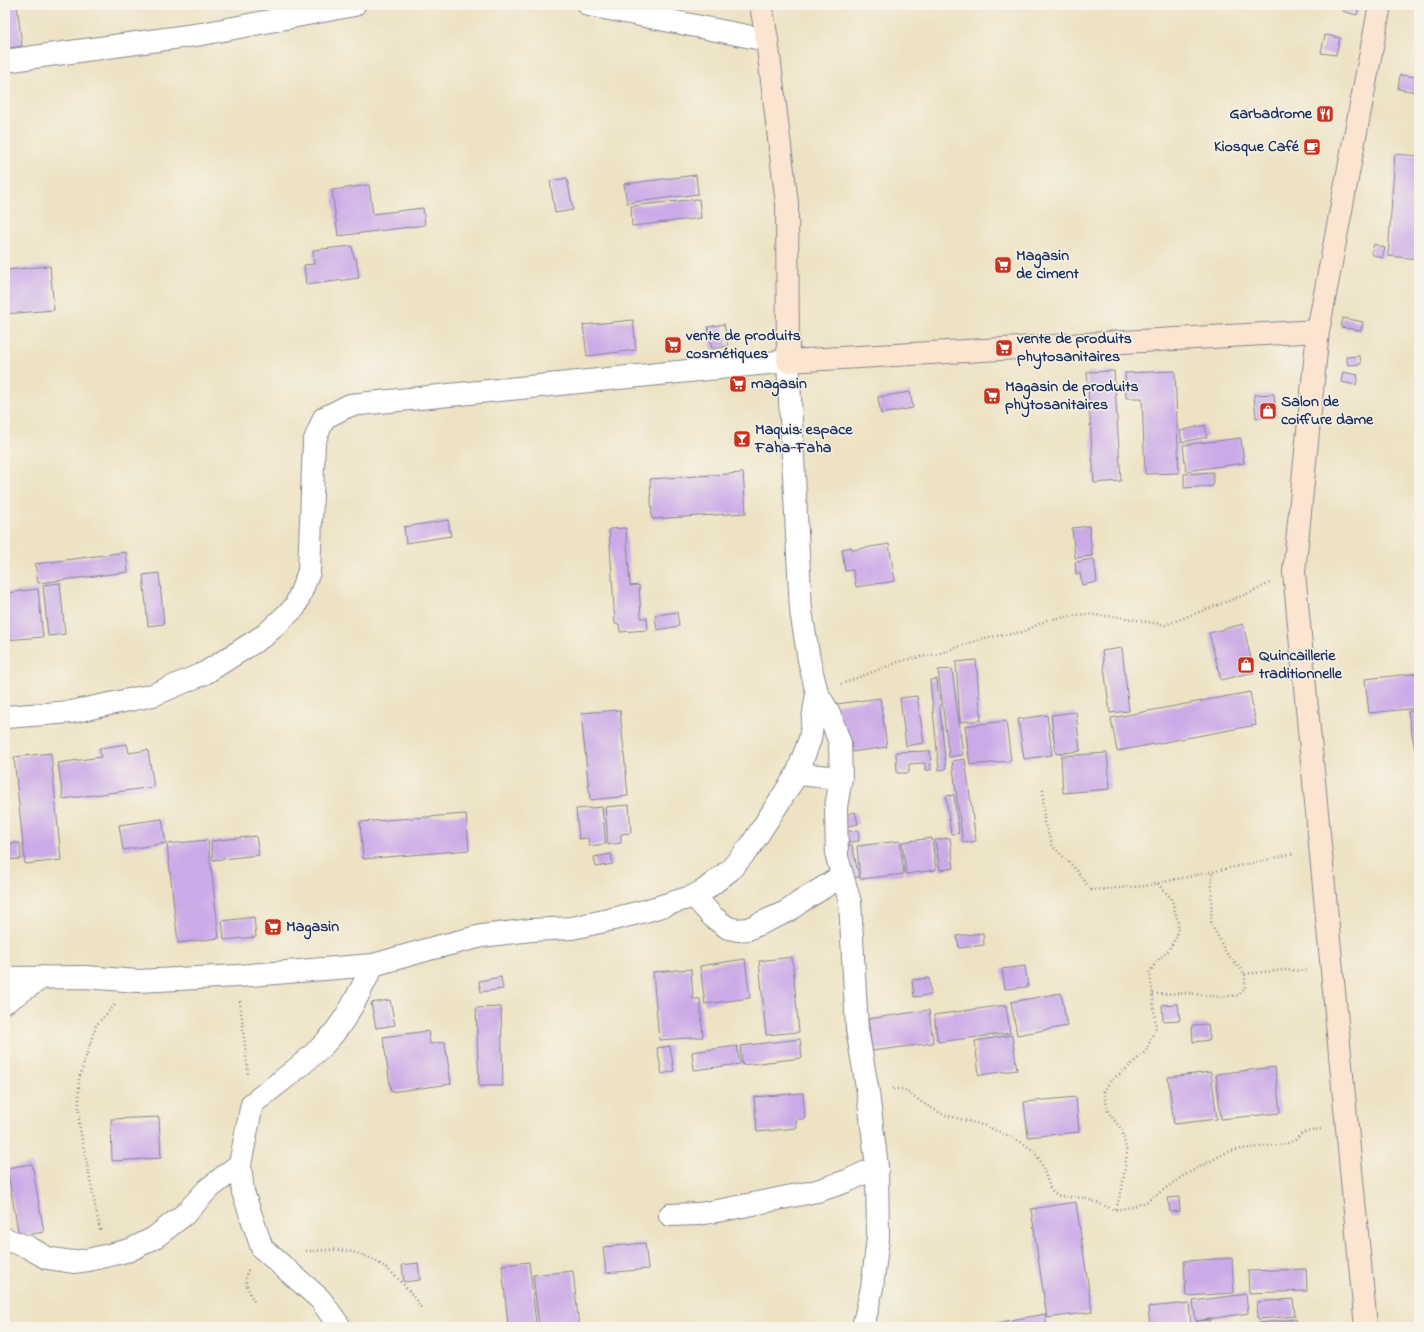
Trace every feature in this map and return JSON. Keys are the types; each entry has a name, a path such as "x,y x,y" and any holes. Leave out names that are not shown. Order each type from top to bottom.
{"street":[{"path":"5,61 202,34 354,5"},
{"path":"589,5 767,40"},
{"path":"761,5 767,40 787,204 788,360 802,611 809,660 817,693 829,713 840,743 841,778 836,807 837,857 850,902 855,969 857,1029 868,1093 877,1167 878,1238 872,1288 862,1327"},
{"path":"1366,1327 1294,572 1318,331 1380,5"},
{"path":"5,717 71,712 153,695 205,673 265,634 295,607 309,572 314,442 324,418 350,405 788,360 1318,331"},
{"path":"5,978 86,977 138,982 238,976 373,965 482,936 531,930 572,928 645,911 694,896 706,889 730,870 750,847 797,774 810,739 817,693"},
{"path":"797,774 841,778"},
{"path":"694,896 713,917 728,928 738,930 748,929 781,915 842,876"},
{"path":"340,1327 320,1298 262,1248 243,1192 240,1164 252,1104 299,1067 328,1040 351,1008 373,965"},
{"path":"5,1002 42,977"},
{"path":"5,1239 28,1247 48,1258 73,1262 130,1250 154,1238 185,1214 207,1190 240,1164"},
{"path":"670,1216 723,1210 817,1191 847,1181 877,1167"}],"path":[{"path":"817,693 904,660 938,654 984,638 1023,632 1047,620 1084,614 1119,617 1165,625 1252,592 1294,572"},
{"path":"1043,790 1044,822 1053,847 1074,866 1091,890 1145,886 1262,861 1320,845"},
{"path":"1153,994 1190,993 1219,997 1239,995 1245,988 1245,974 1226,953 1212,923 1212,871"},
{"path":"1115,1210 1122,1189 1127,1153 1122,1130 1108,1112 1104,1091 1111,1080 1146,1051 1156,1027 1150,972 1156,962 1168,951 1176,936 1178,921 1171,898 1157,883"},
{"path":"1245,974 1284,970 1332,974"},
{"path":"238,976 241,1019 252,1104"},
{"path":"105,1256 79,1124 80,1079 96,1025 138,982"},
{"path":"868,1093 895,1088 903,1089 942,1114 986,1126 1016,1139 1034,1150 1041,1162 1050,1188 1053,1192 1060,1196 1085,1198 1115,1210 1132,1207 1146,1202 1183,1176 1227,1152 1286,1144 1295,1140 1306,1132 1347,1125"}],"building":[{"path":"5,5 17,5 22,46 5,49"},
{"path":"1344,5 1359,7 1357,15 1342,11"},
{"path":"1325,35 1340,38 1336,55 1321,53"},
{"path":"1400,75 1418,77 1416,92 1398,89"},
{"path":"1395,154 1419,156 1419,259 1388,256"},
{"path":"696,175 698,194 627,203 624,184"},
{"path":"567,178 573,210 555,213 550,181"},
{"path":"369,185 373,214 423,208 425,225 338,236 332,190"},
{"path":"699,199 701,218 632,226 631,206"},
{"path":"1374,244 1385,248 1382,258 1371,254"},
{"path":"352,246 354,258 356,258 359,278 306,285 304,265 314,264 313,250"},
{"path":"50,266 54,310 5,314 5,270"},
{"path":"1343,318 1363,322 1361,331 1341,327"},
{"path":"633,320 636,350 587,356 583,325"},
{"path":"724,324 728,346 712,349 708,327"},
{"path":"1360,356 1361,364 1348,365 1346,357"},
{"path":"1114,371 1121,481 1094,483 1087,372"},
{"path":"1175,371 1179,473 1145,474 1142,398 1126,398 1125,373"},
{"path":"1343,372 1358,375 1356,385 1341,382"},
{"path":"910,392 913,408 881,414 878,397"},
{"path":"1274,394 1276,416 1256,418 1254,395"},
{"path":"1205,425 1207,437 1182,442 1180,431"},
{"path":"1241,438 1244,463 1186,471 1183,445"},
{"path":"1213,472 1213,486 1184,488 1184,474"},
{"path":"743,473 746,513 652,519 650,479"},
{"path":"448,520 451,536 406,543 404,527"},
{"path":"1089,526 1092,556 1075,558 1072,528"},
{"path":"626,528 630,586 639,585 641,618 647,618 648,630 620,632 619,624 615,624 609,529"},
{"path":"889,544 895,581 856,587 853,570 845,571 842,549 852,547 852,550"},
{"path":"126,552 128,572 38,583 35,564"},
{"path":"1094,559 1097,582 1082,585 1080,573 1076,574 1075,562"},
{"path":"159,573 164,624 148,626 143,575"},
{"path":"60,583 65,634 48,636 43,585"},
{"path":"38,589 43,637 5,640 5,593"},
{"path":"677,612 679,626 657,630 655,615"},
{"path":"1243,624 1254,672 1221,680 1209,633"},
{"path":"1122,648 1129,711 1110,713 1102,651"},
{"path":"976,660 981,720 960,722 956,662"},
{"path":"952,669 963,755 949,757 938,670"},
{"path":"1419,673 1419,708 1369,713 1365,679"},
{"path":"937,679 946,769 939,770 930,680"},
{"path":"1250,692 1256,725 1117,751 1111,718"},
{"path":"917,696 924,743 906,746 900,698"},
{"path":"880,698 887,747 844,753 837,704"},
{"path":"620,710 628,796 590,800 581,713"},
{"path":"1419,710 1419,750 1415,750 1408,712"},
{"path":"1076,712 1080,751 1056,754 1051,715"},
{"path":"1047,715 1052,755 1024,759 1018,719"},
{"path":"1006,721 1011,761 970,765 965,726"},
{"path":"127,744 129,753 148,750 154,787 63,799 58,763 101,757 99,748"},
{"path":"930,751 931,770 925,770 925,763 909,764 909,773 897,773 896,752"},
{"path":"51,753 61,860 25,864 14,757"},
{"path":"1107,753 1110,789 1063,793 1061,756"},
{"path":"965,759 976,841 963,843 952,761"},
{"path":"954,795 959,833 951,834 946,796"},
{"path":"629,805 631,833 621,834 621,843 608,845 605,807"},
{"path":"602,807 606,844 589,846 588,838 579,839 576,809"},
{"path":"855,812 858,824 844,827 842,816"},
{"path":"466,814 469,850 363,859 360,822"},
{"path":"162,819 166,843 123,850 119,825"},
{"path":"858,830 859,841 846,843 845,832"},
{"path":"256,836 259,855 213,860 211,841"},
{"path":"932,838 936,870 906,874 902,842"},
{"path":"950,838 954,868 940,870 935,840"},
{"path":"208,840 219,938 178,943 167,844"},
{"path":"900,841 904,874 860,879 857,846"},
{"path":"20,843 21,859 5,860 5,844"},
{"path":"852,845 859,877 849,879 842,847"},
{"path":"611,854 613,864 596,867 594,857"},
{"path":"254,917 256,937 224,940 222,921"},
{"path":"983,933 984,945 959,948 957,936"},
{"path":"792,957 799,1032 766,1035 759,961"},
{"path":"745,959 750,998 705,1004 700,966"},
{"path":"1025,966 1028,987 1005,989 1002,969"},
{"path":"691,969 693,999 700,999 703,1037 659,1040 653,972"},
{"path":"501,977 503,989 481,992 479,981"},
{"path":"929,978 931,995 914,997 912,980"},
{"path":"1061,993 1067,1026 1017,1035 1011,1002"},
{"path":"390,1000 395,1025 376,1028 371,1003"},
{"path":"1178,1004 1180,1020 1163,1021 1162,1005"},
{"path":"1006,1005 1010,1033 938,1042 934,1015"},
{"path":"501,1007 503,1086 479,1086 476,1008"},
{"path":"929,1010 933,1043 872,1051 868,1019"},
{"path":"1208,1024 1210,1040 1193,1042 1192,1025"},
{"path":"428,1031 430,1044 445,1042 451,1084 391,1092 383,1037"},
{"path":"1012,1035 1017,1070 979,1075 975,1041"},
{"path":"800,1039 802,1058 742,1065 740,1046"},
{"path":"670,1046 674,1071 662,1074 657,1048"},
{"path":"737,1046 740,1064 694,1070 692,1052"},
{"path":"1275,1067 1280,1113 1221,1119 1216,1074"},
{"path":"1211,1072 1217,1119 1174,1124 1168,1077"},
{"path":"803,1093 805,1119 796,1119 797,1128 757,1132 754,1097"},
{"path":"1076,1097 1079,1132 1028,1137 1024,1102"},
{"path":"159,1117 161,1158 112,1161 111,1119"},
{"path":"32,1164 44,1232 19,1236 7,1168"},
{"path":"1179,1197 1180,1211 1170,1212 1168,1198"},
{"path":"1076,1202 1092,1312 1047,1318 1031,1209"},
{"path":"645,1243 648,1269 606,1273 603,1247"},
{"path":"1232,1258 1234,1293 1186,1296 1184,1261"},
{"path":"529,1262 536,1323 508,1326 502,1265"},
{"path":"418,1263 420,1280 404,1282 402,1265"},
{"path":"1306,1269 1307,1291 1249,1293 1248,1271"},
{"path":"573,1271 579,1327 539,1327 533,1275"},
{"path":"1246,1294 1248,1313 1196,1321 1193,1301"},
{"path":"1293,1299 1295,1316 1258,1319 1257,1302"},
{"path":"1189,1303 1191,1327 1150,1327 1148,1307"},
{"path":"1045,1314 1047,1327 996,1327 995,1323"},
{"path":"1296,1319 1297,1327 1259,1327 1259,1323"},
{"path":"1209,1320 1210,1326 1197,1327 1197,1321"}],"place":[{"name":"Garbadrome","path":"1325,114"},
{"name":"Kiosque Café","path":"1312,147"},
{"name":"Magasin de ciment","path":"1003,265"},
{"name":"vente de produits cosmétiques","path":"673,345"},
{"name":"vente de produits phytosanitaires","path":"1004,348"},
{"name":"magasin","path":"738,384"},
{"name":"Magasin de produits phytosanitaires","path":"992,396"},
{"name":"Salon de coiffure dame","path":"1268,411"},
{"name":"Maquis: espace Faha-Faha","path":"742,439"},
{"name":"Quincaillerie traditionnelle","path":"1246,665"},
{"name":"Magasin","path":"273,927"}]}
